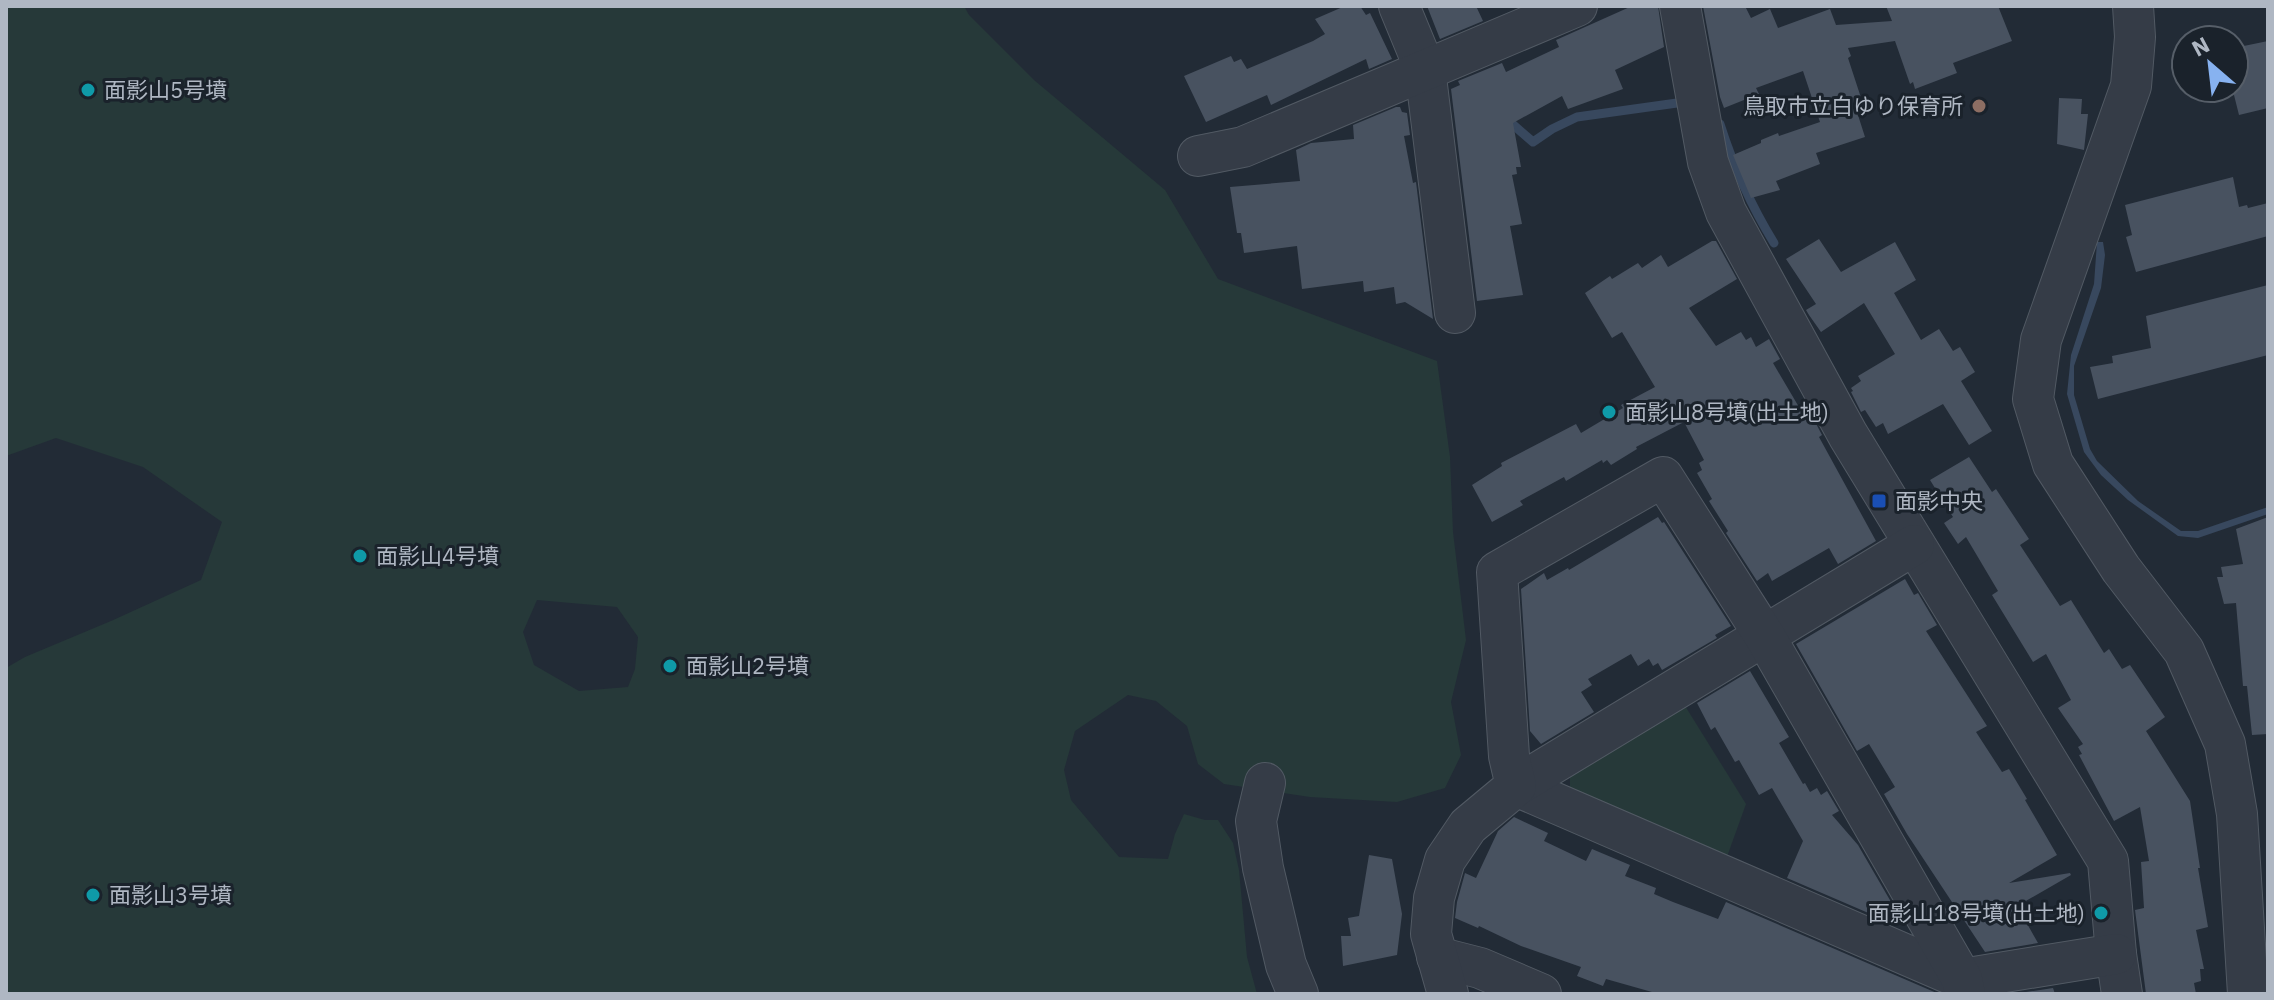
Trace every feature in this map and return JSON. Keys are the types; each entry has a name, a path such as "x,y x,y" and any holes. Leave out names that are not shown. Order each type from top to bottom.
{"street":[{"path":"1399,6 1425,69 1455,313"},
{"path":"1198,156 1243,147 1577,6"},
{"path":"1680,6 1708,162 1726,212 1848,435 2108,861 2122,994"},
{"path":"2133,6 2135,37 2131,86 2041,340 2033,399 2053,464 2121,569 2184,651 2225,744 2237,814 2248,994"},
{"path":"1516,786 1509,756 1497,572 1663,477 1764,635 1963,986"},
{"path":"1541,994 1480,968 1443,976 1431,934 1434,898 1445,860 1468,826 1516,786 1914,545"},
{"path":"1265,783 1256,821 1263,868 1286,965 1298,994"},
{"path":"1516,786 1963,986 2116,954"}],"shaded area":[{"path":"6,6 964,6 969,15 1034,80 1165,190 1218,279 1437,361 1450,457 1453,532 1466,640 1451,702 1461,755 1445,788 1397,802 1310,797 1224,784 1198,764 1187,726 1156,701 1128,695 1075,731 1064,770 1071,800 1119,857 1168,859 1184,814 1218,820 1233,843 1239,870 1247,957 1257,994 6,994 6,668 201,580 222,522 143,467 56,438 6,456","holes":["537,600 617,607 638,637 635,669 628,687 579,691 534,665 523,632"]},
{"path":"1682,701 1746,804 1724,865 1570,791 1570,775"}],"water":[{"path":"2097,242 2103,242 2105,255 2101,288 2074,366 2074,395 2090,449 2097,461 2138,501 2181,531 2198,531 2268,507 2268,514 2198,538 2178,536 2128,500 2101,475 2084,452 2067,394 2071,355 2094,284"}],"building":[{"path":"1345,6 1360,6 1366,15 1370,13 1392,59 1369,69 1366,59 1271,105 1267,95 1206,122 1184,76 1231,56 1234,62 1241,59 1247,69 1313,41 1325,34 1315,19"},
{"path":"1427,6 1476,6 1483,21 1440,39"},
{"path":"1632,6 1658,6 1664,47 1615,70 1623,89 1568,109 1562,96 1513,123 1521,167 1516,167 1517,174 1512,175 1522,224 1510,226 1523,295 1477,301 1451,89 1460,85 1458,81 1502,63 1506,72 1559,47 1556,40"},
{"path":"1703,6 1745,6 1751,18 1770,9 1778,28 1830,9 1836,25 1892,21 1886,6 1998,6 2012,41 1953,63 1957,73 1915,89 1913,82 1910,84 1895,41 1848,48 1851,56 1848,58 1865,110 1857,112 1865,137 1816,153 1820,164 1776,181 1780,190 1751,198 1733,155 1778,133 1779,136 1820,122 1803,71 1756,88 1759,94 1724,108"},
{"path":"2268,41 2268,108 2239,115 2236,104 2250,104 2250,45"},
{"path":"2059,98 2082,99 2081,114 2088,114 2084,150 2057,144"},
{"path":"1396,107 1407,113 1410,135 1404,136 1413,183 1416,182 1433,319 1405,302 1396,304 1394,287 1364,292 1363,281 1302,289 1297,246 1244,253 1241,233 1237,233 1230,187 1300,181 1296,150 1311,143 1354,139 1353,125"},
{"path":"2233,177 2239,207 2268,203 2268,236 2136,272 2126,237 2132,235 2125,205"},
{"path":"1819,239 1841,272 1895,242 1916,280 1894,293 1921,340 1939,329 1953,351 1960,347 1975,372 1961,381 1992,431 1969,445 1943,404 1888,434 1883,423 1876,427 1865,410 1861,412 1851,392 1851,388 1861,381 1858,376 1895,354 1864,303 1821,332 1809,315 1806,310 1816,304 1786,259"},
{"path":"1716,241 1737,279 1689,308 1716,346 1741,332 1746,340 1751,337 1756,347 1769,339 1780,359 1773,363 1806,419 1812,416 1822,435 1819,437 1876,541 1838,564 1829,548 1772,581 1768,573 1757,581 1709,501 1712,499 1697,473 1702,470 1699,463 1704,460 1684,422 1636,447 1611,465 1607,460 1603,463 1602,460 1566,481 1564,477 1520,501 1523,505 1492,522 1472,485 1502,466 1501,463 1576,424 1581,433 1623,408 1621,405 1655,387 1622,332 1612,338 1585,293 1610,276 1612,279 1638,263 1642,268 1661,255 1668,267"},
{"path":"2268,285 2268,355 2098,399 2090,367 2113,363 2112,356 2151,348 2146,316"},
{"path":"1969,457 1992,492 1996,489 2029,539 2020,545 2060,606 2071,600 2104,653 2109,649 2122,669 2130,665 2165,717 2146,731 2190,801 2208,927 2196,930 2204,969 2200,969 2201,981 2194,983 2196,994 2146,994 2135,910 2144,908 2141,862 2149,861 2140,807 2114,821 2079,755 2082,754 2078,747 2083,744 2058,708 2071,700 2046,654 2033,662 1992,595 1998,591 1966,537 1958,544 1944,523 1953,517 1930,480"},
{"path":"1658,517 1731,626 1715,635 1717,638 1662,670 1658,663 1653,666 1649,659 1638,666 1631,654 1588,679 1592,685 1581,692 1594,712 1541,744 1530,731 1521,589 1544,573 1547,580 1569,570"},
{"path":"2268,517 2268,734 2252,735 2247,686 2243,686 2236,603 2224,604 2217,577 2223,577 2221,567 2243,564 2236,529"},
{"path":"1905,579 1914,595 1918,593 1937,625 1926,631 1987,726 1976,732 2002,772 2009,769 2057,855 2009,883 2071,875 2017,906 2038,943 1985,952 1884,794 1895,787 1869,744 1857,751 1796,644"},
{"path":"1750,671 1789,737 1779,743 1803,784 1810,792 1817,788 1821,795 1827,791 1839,811 1832,815 1858,845 1898,914 1887,921 1787,878 1803,841 1772,788 1759,795 1715,727 1711,730 1697,703"},
{"path":"1514,817 1548,833 1544,841 1586,861 1592,849 1630,865 1625,876 1656,888 1654,894 1673,902 1718,919 1726,902 1939,994 1659,994 1606,979 1603,986 1577,976 1581,967 1455,918 1465,873 1476,878 1498,831"},
{"path":"1369,855 1392,859 1402,914 1397,955 1343,966 1341,936 1351,936 1348,918 1359,916"},
{"path":"2053,988 2055,994 2013,994"}],"waterway":[{"path":"1505,123 1510,122 1533,142 1577,117 1677,103"},
{"path":"1720,124 1743,185 1774,243"}],"place":[{"name":"面影山5号墳","path":"88,90"},
{"name":"鳥取市立白ゆり保育所","path":"1979,106"},
{"name":"面影山8号墳(出土地)","path":"1609,412"},
{"name":"面影中央","path":"1879,501"},
{"name":"面影山4号墳","path":"360,556"},
{"name":"面影山2号墳","path":"670,666"},
{"name":"面影山3号墳","path":"93,895"},
{"name":"面影山18号墳(出土地)","path":"2101,913"}]}
